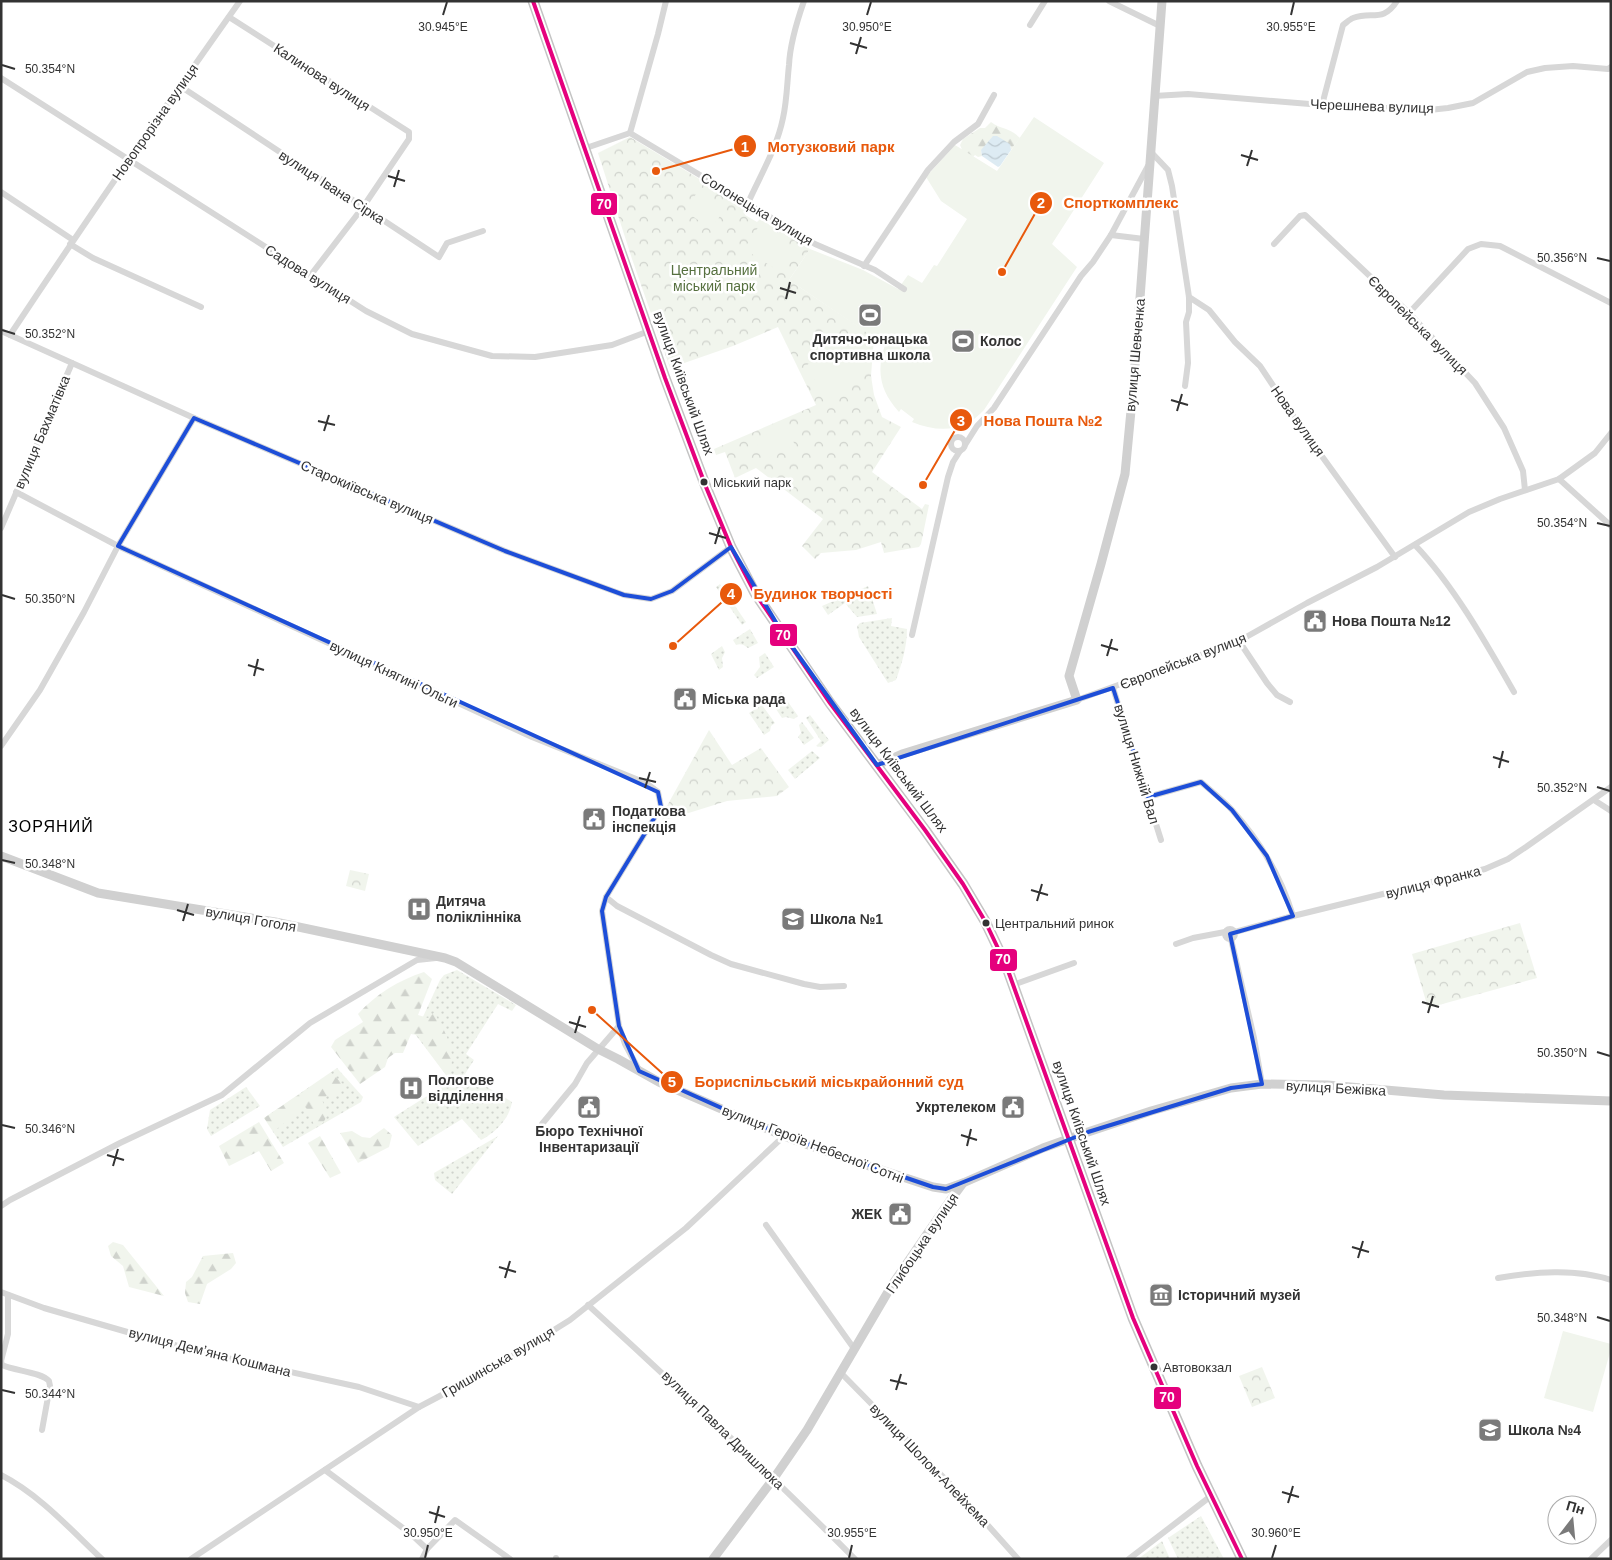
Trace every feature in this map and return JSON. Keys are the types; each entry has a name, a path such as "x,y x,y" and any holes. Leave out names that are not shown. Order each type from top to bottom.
{"highway":[{"name":"вулиця Київський Шлях","path":"533,1 649,331 706,487 731,546 755,593 777,626 830,703 925,830 963,884 985,921 1006,965 1133,1318 1164,1393 1242,1559"}],"street":[{"name":"Новопрорізна вулиця","path":"10,335 129,159 240,1"},
{"path":"584,145 589,147 630,133 666,1"},
{"path":"748,203 772,151 783,120 790,55 804,1"},
{"path":"1030,25 1045,1"},
{"path":"1109,1 1160,26"},
{"name":"вулиця Шевченка","path":"1077,700 1069,676 1102,564 1125,474 1162,1"},
{"path":"1322,105 1343,25 1354,18 1380,16 1392,10 1397,1"},
{"name":"Калинова вулиця","path":"229,17 408,132 409,139 362,207"},
{"name":"Черешнева вулиця","path":"1154,96 1188,94 1322,105 1429,110 1473,103 1527,72 1545,68 1573,66 1608,69 1611,67"},
{"name":"Садова вулиця","path":"1,78 366,311 412,334 492,356 535,357 612,345 649,331"},
{"name":"вулиця Івана Сірка","path":"180,86 439,257 447,243 483,231"},
{"path":"864,266 928,170 954,142 978,124 994,94"},
{"name":"Солонецька вулиця","path":"630,133 815,244 875,270 904,289"},
{"path":"1150,151 1168,170 1189,297 1189,312 1186,322 1188,363 1185,386"},
{"path":"912,635 948,477 956,450 965,445 977,426 994,408 1081,276 1093,262 1111,235 1149,164"},
{"path":"1,192 93,258 201,307"},
{"path":"310,276 362,207"},
{"name":"Європейська вулиця","path":"1274,244 1300,216 1305,215 1409,313 1475,383 1504,428 1523,471 1525,490"},
{"path":"1111,235 1144,239"},
{"path":"1409,313 1468,249 1481,244 1500,246 1611,303"},
{"name":"Нова вулиця","path":"1189,297 1209,310 1234,342 1260,366 1298,424 1395,557"},
{"name":"Старокиївська вулиця","path":"1,331 194,418 505,551 624,595 651,599 672,592 731,546"},
{"name":"вулиця Бахматівка","path":"1,528 72,363"},
{"path":"1,746 40,690 84,612 118,546 194,418"},
{"path":"956,450 950,445 951,442 977,426"},
{"name":"Європейська вулиця","path":"877,765 902,754 1113,688 1239,641 1395,557 1469,512 1559,478 1595,453 1611,433"},
{"path":"957,437 963,439 965,445"},
{"path":"1559,478 1611,526"},
{"name":"вулиця Княгині Ольги","path":"16,492 118,546 532,737 646,783 658,792 661,807 606,896"},
{"path":"1414,545 1445,582 1487,644 1514,692"},
{"path":"1239,641 1266,683 1277,695 1290,702"},
{"name":"вулиця Нижній Вал","path":"1113,688 1161,840"},
{"path":"1148,797 1201,782 1232,810 1267,856 1286,892 1293,916"},
{"name":"вулиця Франка","path":"1235,932 1484,869 1508,859 1611,787"},
{"path":"1594,800 1611,812"},
{"name":"вулиця Гоголя","path":"2,857 98,894 275,922 445,958"},
{"path":"639,1071 625,1044 619,1026 602,911 606,896 618,906 711,956 730,964 804,984 820,987 844,986"},
{"path":"1176,944 1193,938 1225,932 1230,929 1235,932 1235,936 1231,939"},
{"path":"1225,932 1226,937 1231,939 1254,1038 1262,1084"},
{"path":"1,1206 120,1143 222,1095 310,1023 417,960 445,958"},
{"name":"вулиця Героїв Небесної Сотні","path":"445,958 456,962 598,1049 659,1082 784,1136 847,1159 933,1187 946,1189 964,1183"},
{"path":"1013,985 1074,963"},
{"path":"542,1124 575,1084 587,1063 598,1049 619,1026"},
{"name":"вулиця Бежівка","path":"1068,1138 1231,1088 1262,1084 1327,1085 1444,1095 1611,1101"},
{"name":"Гришинська вулиця","path":"191,1559 419,1407 493,1368 570,1320 686,1228 784,1136"},
{"name":"Глибоцька вулиця","path":"713,1559 774,1478 807,1430 892,1286 964,1183 1068,1138"},
{"path":"766,1225 854,1350"},
{"path":"1498,1278 1519,1274 1584,1273 1611,1280"},
{"path":"4,1293 8,1334 1,1361 2,1366 44,1377 49,1382 50,1386 42,1430"},
{"name":"вулиця Демʼяна Кошмана","path":"4,1293 44,1308 162,1342 359,1387 419,1407"},
{"name":"вулиця Павла Дришлюка","path":"588,1305 684,1392 855,1559"},
{"name":"вулиця Шолом-Алейхема","path":"842,1373 959,1493 1018,1559"},
{"path":"325,1470 411,1534 427,1549"},
{"path":"1,1475 16,1482 34,1495 102,1559"},
{"path":"1129,1559 1211,1496"},
{"path":"422,1559 427,1549 454,1520 510,1559"},
{"path":"1590,1559 1611,1540"}],"highlighted area":[{"path":"194,418 505,551 624,595 651,599 672,591 731,547 783,634 877,765 1113,688 1148,797 1201,782 1232,810 1267,856 1293,916 1230,934 1262,1084 1231,1088 1088,1132 946,1189 933,1187 784,1136 639,1071 619,1026 602,911 606,897 661,807 658,792 118,546"}],"green space":[{"path":"1034,117 1104,163 1052,244 1077,267 984,410 968,423 960,426 941,429 922,426 912,422 914,419 901,409 899,412 884,388 880,372 885,345 789,280 810,249 863,270 898,289 908,275 922,283 934,265 937,266 967,219 941,201 926,177 955,145 997,171"},
{"path":"991,122 1020,138 1011,150 1010,144 981,150 982,156 978,157 975,155 972,158 963,152 960,145 963,139 980,128 985,128"},
{"name":"Центральний міський парк","path":"630,137 746,207 745,215 757,222 760,219 810,249 789,280 874,337 871,376 874,395 882,417 901,427 872,472 922,509 925,504 929,505 919,547 884,553 881,542 856,550 821,553 815,559 802,546 823,519 756,468 735,478 725,452 716,455 714,449 816,405 778,327 733,346 670,368 598,153"},
{"path":"698,191 725,209 711,229 685,211"},
{"path":"759,226 796,250 782,273 744,249"},
{"path":"851,346 865,367 863,380 824,401 807,365 833,347"},
{"path":"786,426 795,445 764,460 755,440"},
{"path":"720,584 746,622 742,625 716,587"},
{"path":"868,586 877,614 857,617 845,603 828,615 822,606"},
{"path":"892,618 891,626 907,629 907,636 904,655 896,680 888,683 859,637 857,626 860,623"},
{"path":"750,629 758,643 748,648 739,644 736,645 733,640"},
{"path":"722,646 725,652 722,658 723,667 719,670 711,654"},
{"path":"765,653 774,667 757,678 754,675 760,667 759,657"},
{"path":"781,692 798,716 794,719 782,718 770,700"},
{"path":"762,705 775,723 771,726 770,731 764,735 749,713"},
{"path":"810,715 829,740 821,747 816,746 821,741 806,718"},
{"path":"802,722 814,738 804,745 798,737 801,733 799,725"},
{"path":"709,730 732,765 761,748 789,787 777,796 727,801 663,821 662,815"},
{"path":"812,751 820,758 795,779 788,770"},
{"path":"350,870 369,874 365,891 346,886"},
{"path":"1520,923 1537,978 1428,1008 1412,954"},
{"path":"457,970 516,1005 512,1011 498,1004 466,1054 474,1060 465,1074 512,1102 508,1114 501,1124 481,1140 462,1119 418,1146 394,1117 449,1082 446,1075 415,1034 440,980 444,975"},
{"path":"424,972 432,979 418,1015 428,1018 434,1013 446,1035 452,1061 446,1075 417,1035 411,1034 403,1053 395,1053 388,1058 385,1067 360,1084 331,1047 335,1040 363,1022 358,1014 380,994 406,979"},
{"path":"337,1068 363,1097 361,1102 283,1147 264,1118"},
{"path":"331,1073 343,1084 341,1093 322,1099 327,1116 323,1123 315,1127 310,1113 304,1106 274,1131 264,1118"},
{"path":"246,1087 260,1106 211,1136 207,1129 210,1110"},
{"path":"259,1122 284,1163 271,1171 259,1151 229,1166 219,1146"},
{"path":"384,1128 392,1135 389,1147 358,1163 340,1133 352,1131 362,1137 370,1138"},
{"path":"320,1136 341,1173 330,1178 308,1143"},
{"path":"498,1136 452,1194 435,1180 434,1173"},
{"path":"113,1242 123,1245 164,1296 129,1287 123,1266 111,1256 108,1246"},
{"path":"233,1253 236,1263 231,1269 207,1284 200,1304 188,1302 185,1293 186,1282 192,1277 203,1256"},
{"path":"1563,1331 1611,1344 1593,1412 1544,1398"},
{"path":"1262,1367 1275,1398 1252,1407 1239,1376"},
{"path":"1201,1516 1224,1559 1178,1559 1168,1538"},
{"path":"1162,1541 1170,1559 1138,1559"}],"water":[{"path":"993,136 997,136 1010,144 1011,150 998,167 982,156 981,150"}],"transit line":[{"name":"70","path":"533,1 665,378 731,547 755,593 830,703 963,884 985,921 1006,965 1133,1318 1197,1466 1242,1559"}],"place":[{"name":"Мотузковий парк","path":"656,171"},
{"name":"Спорткомплекс","path":"1002,272"},
{"name":"Дитячо-юнацька спортивна школа","path":"870,315"},
{"name":"Колос","path":"963,341"},
{"name":"Міський парк","path":"704,482"},
{"name":"Нова Пошта №2","path":"923,485"},
{"name":"Нова Пошта №12","path":"1315,621"},
{"name":"Будинок творчості","path":"673,646"},
{"name":"Міська рада","path":"685,699"},
{"name":"Податкова інспекція","path":"594,819"},
{"name":"Дитяча поліклінніка","path":"419,909"},
{"name":"Школа №1","path":"793,919"},
{"name":"Центральний ринок","path":"986,923"},
{"name":"Бориспільський міськрайонний суд","path":"592,1010"},
{"name":"Пологове відділення","path":"411,1088"},
{"name":"Бюро Технічної Інвентаризації","path":"589,1107"},
{"name":"Укртелеком","path":"1013,1107"},
{"name":"ЖЕК","path":"900,1214"},
{"name":"Історичний музей","path":"1161,1295"},
{"name":"Автовокзал","path":"1154,1367"},
{"name":"Школа №4","path":"1490,1430"}],"district":[{"name":"ЗОРЯНИЙ","path":"51,826"}]}
